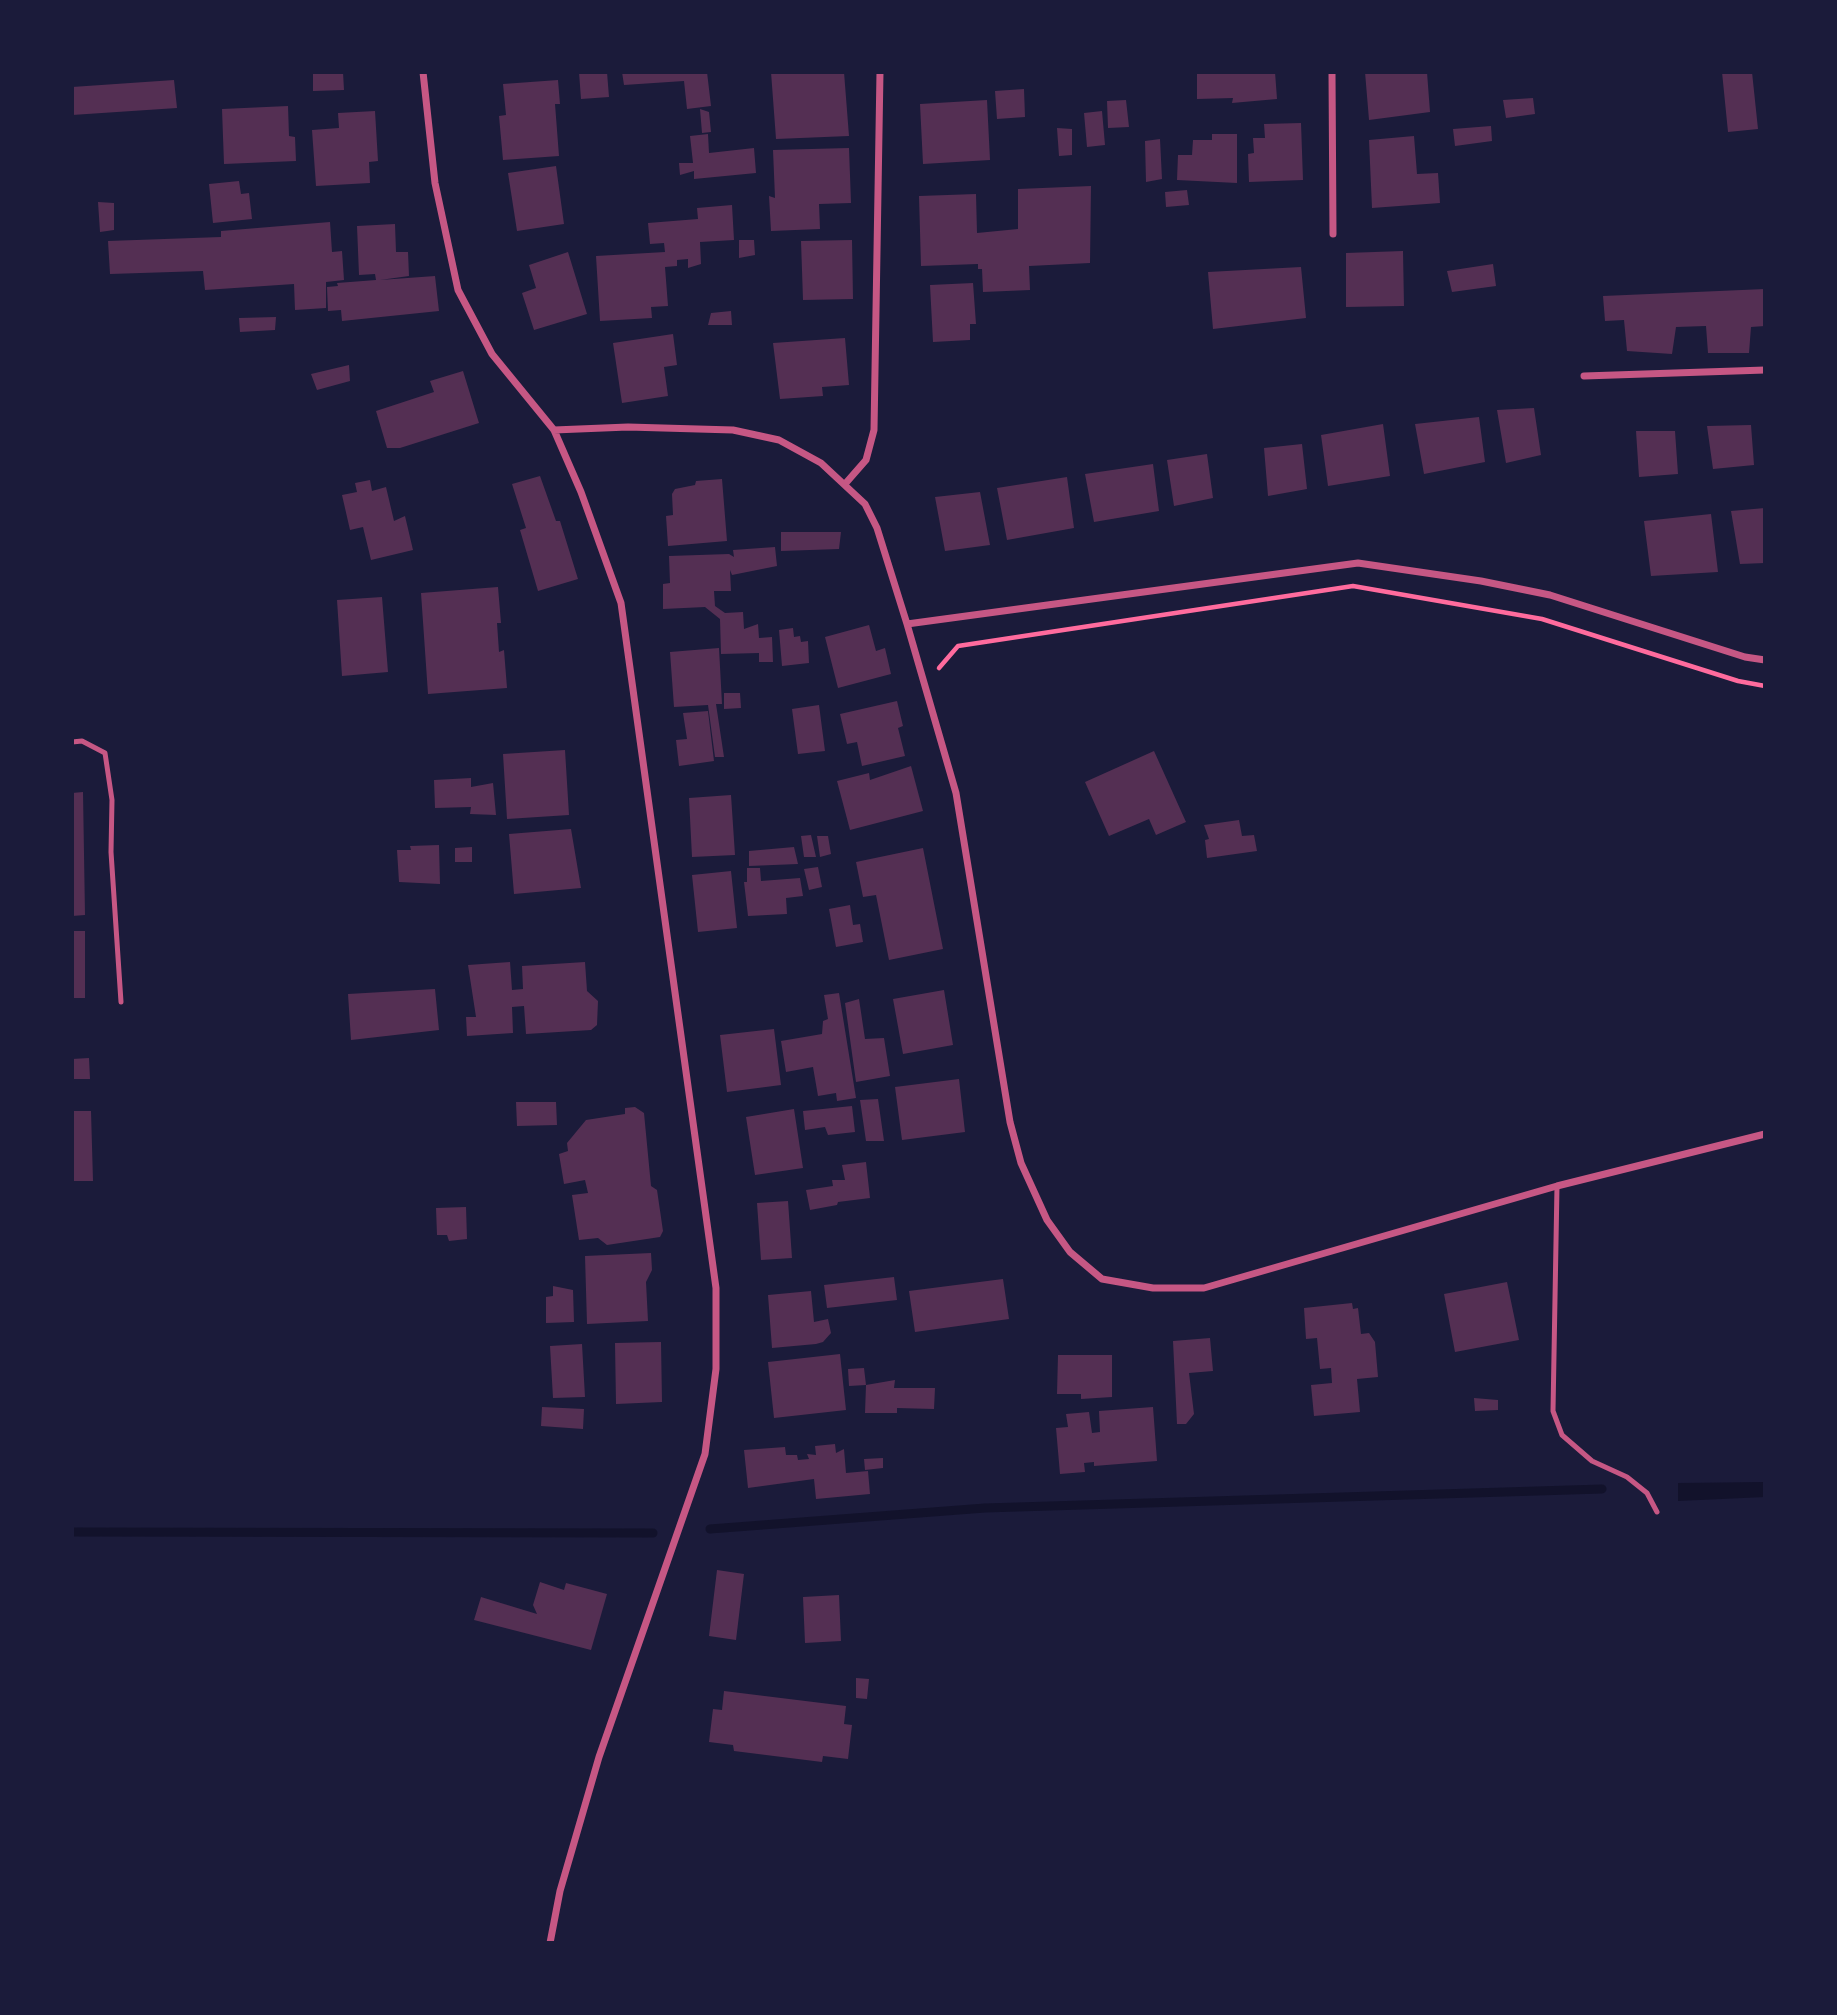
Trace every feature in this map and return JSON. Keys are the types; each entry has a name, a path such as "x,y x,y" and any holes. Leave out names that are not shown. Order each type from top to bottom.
{"street":[{"path":"424,72 435,183 458,290 492,354 554,430 581,492 621,603 716,1288 716,1369 705,1454 598,1757 560,1891 550,1943"},
{"path":"845,484 866,460 874,429 880,72"},
{"path":"1332,72 1333,234"},
{"path":"1584,376 1765,370"},
{"path":"554,430 628,427 733,430 779,440 821,463 865,504 877,528 956,793 1010,1122 1021,1163 1047,1220 1070,1252 1102,1279 1153,1288 1204,1288 1556,1186 1765,1134"},
{"path":"907,624 1358,563 1480,580 1550,596 1745,657 1765,660"}],"lane":[{"path":"72,742 82,741 105,753 112,800 111,852 121,1002"},
{"path":"1556,1186 1553,1411 1562,1435 1592,1461 1647,1493 1657,1512"}],"path":[{"path":"925,685 958,646 1353,586 1542,619 1738,681 1765,686"}],"shaded area":[{"path":"1765,1482 1765,1497 1678,1501 1678,1483"}],"building":[{"path":"313,72 343,72 344,90 313,91"},
{"path":"579,72 607,72 609,97 581,99"},
{"path":"622,72 707,72 711,106 687,109 684,81 624,85"},
{"path":"771,72 844,72 849,136 776,139"},
{"path":"1197,72 1275,72 1277,99 1232,103 1233,98 1197,99"},
{"path":"1365,72 1427,72 1430,112 1369,120"},
{"path":"1722,72 1752,72 1758,129 1728,132"},
{"path":"174,80 177,108 72,115 72,87"},
{"path":"558,80 560,104 555,104 559,156 503,160 499,116 506,115 503,84"},
{"path":"1024,89 1025,117 997,119 995,91"},
{"path":"1533,98 1535,114 1506,118 1503,100"},
{"path":"987,100 990,160 923,164 920,104"},
{"path":"1126,100 1129,127 1108,128 1107,101"},
{"path":"288,106 289,136 295,137 296,161 224,164 222,109"},
{"path":"700,109 709,112 711,132 702,133"},
{"path":"375,111 378,161 369,162 370,183 316,186 312,130 339,128 338,113"},
{"path":"1102,111 1105,145 1087,147 1084,113"},
{"path":"1301,123 1303,180 1249,182 1248,154 1254,153 1253,138 1265,138 1264,124"},
{"path":"1491,126 1492,141 1455,146 1453,129"},
{"path":"1057,128 1072,129 1072,155 1059,156"},
{"path":"708,134 709,153 754,148 756,173 694,179 694,171 680,175 679,163 693,163 690,136"},
{"path":"1212,134 1237,134 1237,183 1177,180 1178,155 1192,155 1193,140 1212,140"},
{"path":"1414,136 1417,174 1438,173 1440,203 1372,208 1369,140"},
{"path":"1160,139 1162,179 1146,182 1145,141"},
{"path":"849,148 851,203 819,204 820,229 771,231 769,196 775,198 773,150"},
{"path":"556,166 564,224 517,231 508,173"},
{"path":"239,181 241,194 249,193 252,219 213,223 209,184"},
{"path":"1091,186 1090,263 1029,266 1030,290 983,292 982,269 978,269 978,264 921,266 919,196 976,194 977,233 1018,229 1018,189"},
{"path":"1187,190 1189,205 1166,207 1165,192"},
{"path":"98,202 114,203 114,230 100,232"},
{"path":"732,205 734,240 700,242 701,264 688,268 688,259 677,260 677,266 665,267 668,306 651,307 652,318 600,321 596,256 665,252 664,243 650,244 648,223 698,219 697,208"},
{"path":"330,222 332,252 342,251 344,280 326,282 326,308 295,310 294,284 205,290 203,271 110,274 108,241 221,237 221,231"},
{"path":"395,224 396,252 408,252 409,276 380,280 435,276 439,311 342,321 341,310 328,311 327,287 338,286 337,283 376,280 375,274 359,275 357,226"},
{"path":"739,240 754,240 755,255 739,258"},
{"path":"852,240 853,299 803,300 801,241"},
{"path":"1403,251 1404,306 1346,307 1346,253"},
{"path":"568,252 587,314 534,330 522,293 536,288 529,265"},
{"path":"1493,264 1496,286 1452,292 1447,271"},
{"path":"1301,267 1306,318 1213,329 1208,272"},
{"path":"973,283 976,324 970,324 970,340 933,342 930,285"},
{"path":"1765,289 1765,326 1751,327 1749,353 1708,353 1706,326 1676,327 1672,354 1627,351 1624,320 1605,321 1603,296"},
{"path":"731,311 732,325 708,325 711,313"},
{"path":"276,317 275,330 240,332 239,318"},
{"path":"673,334 677,365 664,367 668,396 622,403 613,343"},
{"path":"845,338 849,385 822,387 823,396 780,399 773,343"},
{"path":"349,365 350,381 317,390 311,374"},
{"path":"463,371 479,423 400,448 387,448 376,411 434,392 430,381"},
{"path":"1534,408 1541,455 1506,463 1497,410"},
{"path":"1479,417 1485,462 1424,474 1415,424"},
{"path":"1383,424 1390,476 1328,486 1321,435"},
{"path":"1751,425 1754,465 1713,469 1707,426"},
{"path":"1636,431 1675,431 1678,474 1639,477"},
{"path":"1302,444 1307,489 1268,496 1264,448"},
{"path":"1207,454 1213,498 1174,506 1167,460"},
{"path":"1153,464 1159,511 1094,522 1085,474"},
{"path":"540,476 556,521 560,521 578,579 538,591 520,530 526,528 512,484"},
{"path":"1067,477 1074,528 1007,540 997,488"},
{"path":"722,479 727,541 668,546 666,516 673,515 672,494 675,489 695,485 696,481"},
{"path":"370,480 372,491 386,487 394,521 405,516 413,550 371,560 363,527 350,530 342,495 357,492 355,483"},
{"path":"980,492 990,545 945,551 935,497"},
{"path":"1765,508 1765,563 1740,564 1731,511"},
{"path":"1711,514 1718,572 1651,576 1644,521"},
{"path":"781,532 841,532 839,549 781,551"},
{"path":"775,547 777,566 732,575 730,570 731,591 714,591 715,606 725,613 743,612 744,629 758,624 759,638 772,637 773,662 759,662 759,653 721,654 720,619 705,607 663,609 663,584 670,583 669,556 729,554 734,557 733,550"},
{"path":"498,587 501,623 497,623 499,652 504,650 507,688 428,694 421,593"},
{"path":"382,597 388,672 342,676 337,600"},
{"path":"869,625 876,651 885,648 891,674 838,688 825,637"},
{"path":"793,628 794,637 800,636 801,642 808,641 809,663 782,666 779,630"},
{"path":"719,648 722,704 716,704 724,757 715,757 708,705 674,707 670,652"},
{"path":"724,693 740,693 741,708 724,709"},
{"path":"897,701 903,726 898,728 905,756 862,766 857,742 847,744 840,714"},
{"path":"819,705 825,751 798,754 792,709"},
{"path":"708,711 714,761 679,766 676,740 687,739 683,713"},
{"path":"565,750 569,815 507,819 503,754"},
{"path":"1154,751 1186,822 1156,835 1149,819 1109,836 1085,782"},
{"path":"911,766 923,811 850,830 837,781 869,773 870,780"},
{"path":"471,778 471,787 493,783 496,815 470,814 471,807 435,808 434,780"},
{"path":"83,792 85,915 72,916 72,793"},
{"path":"731,795 735,855 692,857 689,798"},
{"path":"1239,820 1242,836 1254,835 1257,851 1207,858 1205,840 1209,839 1204,825"},
{"path":"571,829 581,888 514,894 509,834"},
{"path":"811,835 816,857 804,857 801,836"},
{"path":"817,836 828,836 831,854 820,857"},
{"path":"439,845 440,884 399,882 397,850 411,850 410,846"},
{"path":"472,847 472,862 455,862 455,848"},
{"path":"794,847 798,864 749,866 749,851"},
{"path":"923,848 943,949 889,960 876,895 863,897 856,862"},
{"path":"818,867 822,887 809,890 804,869"},
{"path":"747,868 760,868 761,881 800,878 803,896 786,898 787,914 748,916 744,882 747,882"},
{"path":"731,871 737,928 698,932 692,875"},
{"path":"850,905 853,925 860,924 863,942 836,947 829,909"},
{"path":"72,931 85,931 85,998 72,998"},
{"path":"510,962 512,990 523,989 522,966 585,962 587,991 598,1001 597,1025 591,1030 526,1034 524,1006 512,1007 513,1033 467,1036 466,1017 476,1017 468,965"},
{"path":"435,989 439,1030 351,1040 348,994"},
{"path":"944,990 953,1045 903,1054 893,999"},
{"path":"839,993 856,1098 837,1101 836,1093 818,1096 813,1067 786,1072 781,1041 822,1034 823,1021 828,1019 824,995"},
{"path":"859,999 865,1039 884,1038 890,1076 856,1082 845,1003"},
{"path":"774,1029 781,1085 727,1092 720,1035"},
{"path":"89,1058 90,1079 72,1079 72,1059"},
{"path":"959,1079 965,1132 902,1140 895,1087"},
{"path":"878,1099 884,1141 866,1141 860,1100"},
{"path":"516,1102 556,1102 557,1125 517,1126"},
{"path":"852,1106 855,1132 828,1135 825,1127 805,1130 803,1111"},
{"path":"635,1107 644,1113 651,1186 657,1190 663,1231 660,1237 607,1245 598,1238 579,1240 572,1195 588,1193 585,1180 564,1184 559,1154 568,1151 567,1143 586,1120 625,1114 625,1108"},
{"path":"794,1109 803,1168 755,1175 746,1117"},
{"path":"72,1111 91,1111 93,1181 72,1181"},
{"path":"866,1162 870,1198 838,1202 837,1205 810,1210 806,1190 833,1186 832,1180 845,1180 842,1165"},
{"path":"788,1201 792,1258 761,1260 757,1203"},
{"path":"466,1207 467,1239 449,1241 447,1235 437,1235 436,1208"},
{"path":"651,1253 652,1270 646,1282 648,1321 587,1324 585,1256"},
{"path":"894,1277 897,1300 827,1308 824,1285"},
{"path":"1003,1279 1009,1319 915,1332 909,1291"},
{"path":"1507,1282 1519,1340 1455,1352 1444,1294"},
{"path":"553,1286 573,1290 574,1322 546,1323 546,1297 553,1296"},
{"path":"811,1291 814,1322 828,1319 831,1333 823,1342 816,1344 772,1348 768,1295"},
{"path":"1352,1303 1353,1309 1358,1308 1361,1334 1369,1333 1375,1342 1378,1377 1357,1379 1360,1412 1314,1416 1311,1385 1332,1383 1331,1368 1320,1369 1317,1338 1306,1339 1304,1308"},
{"path":"1210,1338 1213,1371 1189,1373 1194,1414 1186,1424 1177,1424 1173,1341"},
{"path":"661,1342 662,1402 616,1404 615,1343"},
{"path":"582,1344 585,1397 553,1398 550,1346"},
{"path":"840,1354 846,1410 774,1418 768,1362"},
{"path":"1058,1355 1112,1355 1112,1397 1081,1399 1081,1394 1057,1394"},
{"path":"864,1368 866,1385 849,1386 848,1369"},
{"path":"895,1380 894,1388 935,1388 934,1409 897,1408 897,1413 865,1413 866,1385"},
{"path":"1474,1398 1498,1400 1498,1410 1475,1411"},
{"path":"542,1407 584,1409 583,1429 541,1426"},
{"path":"1153,1407 1157,1461 1094,1466 1094,1462 1084,1463 1085,1472 1060,1474 1056,1428 1068,1427 1066,1414 1089,1412 1092,1433 1100,1432 1099,1411"},
{"path":"835,1444 836,1453 844,1449 846,1473 868,1471 870,1494 816,1499 814,1479 748,1488 744,1450 785,1447 786,1455 797,1455 798,1460 809,1459 807,1454 816,1455 815,1446"},
{"path":"883,1458 883,1468 865,1470 864,1459"},
{"path":"717,1570 744,1574 736,1640 709,1636"},
{"path":"540,1582 564,1590 566,1583 607,1594 591,1650 474,1620 481,1597 537,1614 533,1605"},
{"path":"839,1595 841,1641 805,1643 803,1597"},
{"path":"856,1678 869,1679 867,1699 856,1698"},
{"path":"724,1691 846,1706 844,1724 852,1725 848,1759 823,1756 822,1762 734,1751 733,1745 709,1742 713,1709 722,1710"}],"waterway":[{"path":"710,1529 985,1508 1602,1489"},
{"path":"72,1532 653,1533"}]}
